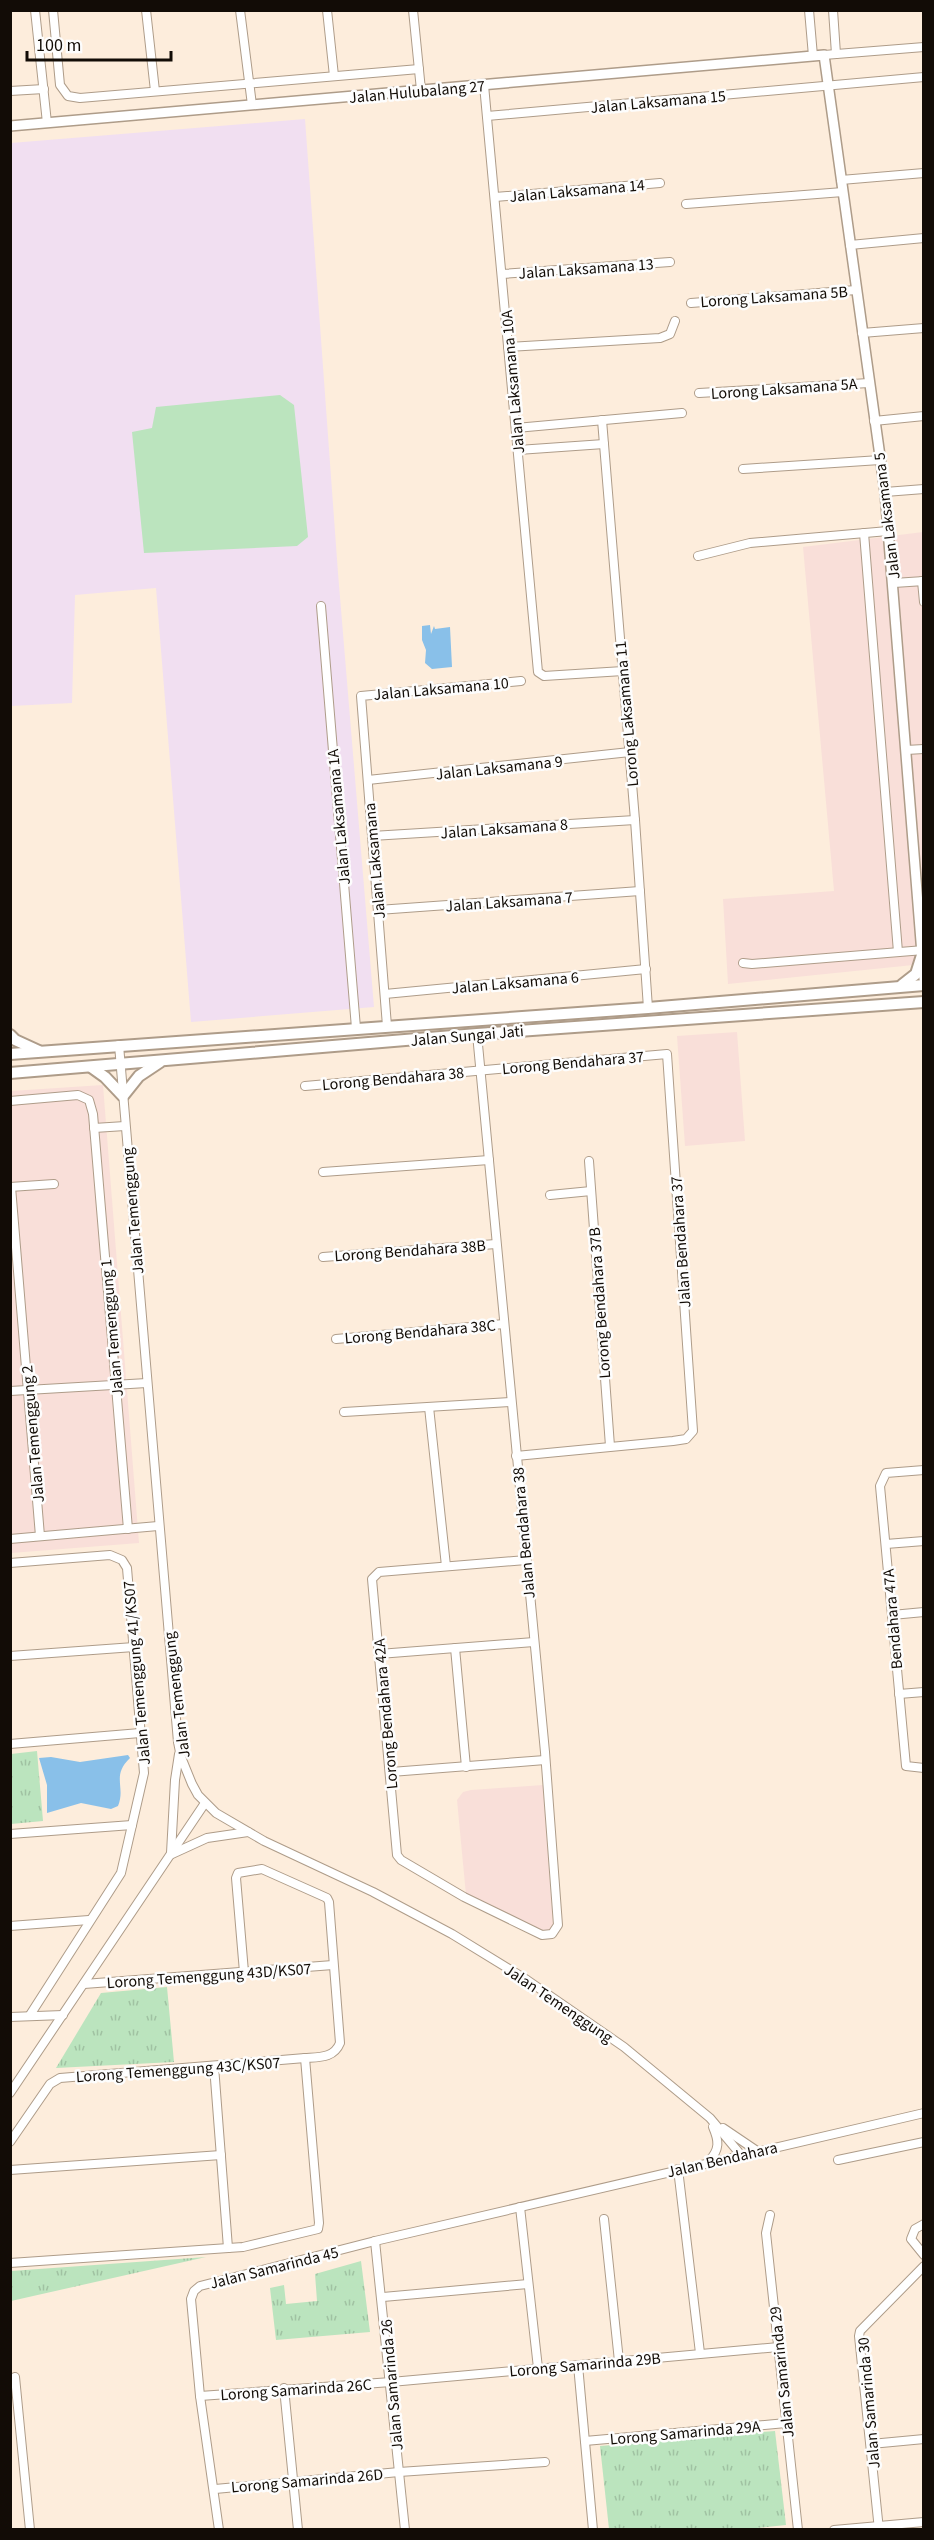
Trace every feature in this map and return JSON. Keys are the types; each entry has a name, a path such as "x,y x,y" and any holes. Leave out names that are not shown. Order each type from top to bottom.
{"main road":[{"path":"899,987 915,974 923,953"},
{"name":"Jalan Sungai Jati","path":"10,1054 648,1008 924,985"},
{"name":"Jalan Sungai Jati","path":"10,1073 477,1034 924,1002"},
{"path":"10,1035 15,1040 39,1051"},
{"path":"91,1067 105,1077 123,1096 139,1076 162,1061"}],"street":[{"path":"35,10 47,123"},
{"path":"53,10 60,85 68,96 80,98 419,69"},
{"path":"146,10 155,91"},
{"path":"240,10 252,105"},
{"path":"327,10 334,76"},
{"path":"412,10 422,90"},
{"path":"809,10 813,56"},
{"path":"833,10 836,54"},
{"path":"824,55 924,47"},
{"name":"Jalan Hulubalang 27","path":"10,126 824,55"},
{"name":"Jalan Laksamana 5","path":"824,55 885,492 924,979"},
{"name":"Jalan Laksamana 15","path":"487,116 924,77"},
{"name":"Jalan Laksamana 10A","path":"484,85 538,672 544,676 623,671"},
{"path":"10,91 44,89"},
{"path":"841,180 924,173"},
{"name":"Jalan Laksamana 14","path":"495,196 660,183"},
{"path":"686,204 843,192"},
{"path":"850,245 924,238"},
{"name":"Jalan Laksamana 13","path":"502,274 670,262"},
{"name":"Lorong Laksamana 5B","path":"691,303 856,290"},
{"path":"508,347 660,338 670,334 675,321"},
{"path":"862,333 924,328"},
{"name":"Lorong Laksamana 5A","path":"699,393 870,383"},
{"path":"516,428 682,413"},
{"path":"874,421 924,416"},
{"name":"Lorong Laksamana 11","path":"602,420 630,752 648,1008"},
{"path":"518,450 604,444"},
{"path":"743,469 880,460"},
{"path":"885,492 924,489"},
{"path":"698,556 750,543 888,531"},
{"name":"Jalan Laksamana 5","path":"864,533 898,951"},
{"path":"894,584 923,581 924,602"},
{"name":"Jalan Laksamana 1A","path":"321,606 356,1028"},
{"name":"Jalan Laksamana 10","path":"361,696 521,681"},
{"name":"Jalan Laksamana","path":"361,696 387,1026"},
{"path":"906,750 924,749"},
{"name":"Jalan Laksamana 9","path":"368,780 630,752"},
{"name":"Jalan Laksamana 8","path":"372,836 635,820"},
{"name":"Jalan Laksamana 7","path":"378,910 640,891"},
{"path":"742,963 898,951 923,953"},
{"name":"Jalan Laksamana 6","path":"385,994 645,969"},
{"name":"Jalan Bendahara 38","path":"398,1855 401,1860 464,1898 542,1935 552,1934 558,1925 545,1760 477,1034"},
{"name":"Jalan Temenggung","path":"119,1045 158,1526 180,1751 192,1784 206,1803 223,1818 373,1892 471,1945 528,1980 624,2047 710,2118 741,2155"},
{"name":"Lorong Bendahara 37","path":"480,1070 667,1054"},
{"name":"Jalan Bendahara 37","path":"610,1446 686,1439 693,1431 667,1054"},
{"name":"Lorong Bendahara 38","path":"305,1086 480,1070"},
{"name":"Jalan Temenggung 1","path":"10,1101 78,1095 89,1100 100,1128 116,1385 128,1529"},
{"path":"100,1128 125,1126"},
{"path":"323,1172 489,1160"},
{"name":"Lorong Bendahara 37B","path":"589,1161 610,1446"},
{"path":"11,1187 54,1184"},
{"name":"Jalan Temenggung 2","path":"11,1187 14,1270 28,1390 40,1536"},
{"path":"550,1194 591,1191"},
{"name":"Lorong Bendahara 38B","path":"323,1257 496,1244"},
{"name":"Lorong Bendahara 38C","path":"336,1338 504,1324"},
{"path":"10,1391 147,1383"},
{"path":"344,1412 511,1402"},
{"path":"429,1407 446,1566 526,1560"},
{"path":"516,1456 600,1449 610,1446"},
{"name":"Bendahara 47A","path":"924,1470 886,1473 880,1486 906,1766 924,1768"},
{"path":"10,1539 158,1526"},
{"path":"886,1544 924,1541"},
{"name":"Jalan Temenggung 41/KS07","path":"10,1563 110,1555 122,1560 127,1568 144,1773 121,1873 30,2015"},
{"name":"Lorong Bendahara 42A","path":"398,1855 372,1579 379,1572 446,1566"},
{"path":"892,1615 924,1612"},
{"path":"380,1654 534,1642"},
{"path":"10,1656 134,1647"},
{"path":"455,1648 466,1767"},
{"path":"900,1694 924,1692"},
{"path":"10,1744 140,1733"},
{"path":"171,1854 175,1780 180,1751"},
{"path":"391,1772 545,1760"},
{"path":"10,2093 206,1803"},
{"path":"10,1834 132,1825"},
{"path":"171,1854 207,1838 248,1832"},
{"name":"Lorong Temenggung 43C/KS07","path":"10,2142 50,2084 60,2078 328,2056 337,2051 340,2043 327,1898 262,1869 244,1870 238,1873 236,1878 244,1972"},
{"path":"10,1926 89,1920"},
{"name":"Lorong Temenggung 43D/KS07","path":"84,1984 333,1965"},
{"path":"10,2017 63,2015"},
{"path":"10,2263 243,2247 318,2229 305,2058"},
{"path":"214,2066 228,2248"},
{"name":"Jalan Bendahara","path":"520,2207 924,2113"},
{"path":"710,2118 744,2144 758,2151"},
{"path":"708,2162 718,2148 719,2140 710,2118"},
{"path":"838,2160 924,2142"},
{"path":"10,2170 221,2155"},
{"path":"678,2169 700,2354"},
{"path":"520,2207 538,2368"},
{"name":"Jalan Samarinda 45","path":"219,2529 201,2396 191,2299 194,2291 200,2286 520,2207"},
{"name":"Jalan Samarinda 29","path":"771,2215 766,2233 798,2529"},
{"path":"604,2219 619,2361"},
{"path":"924,2224 915,2229 911,2239 924,2255"},
{"name":"Jalan Samarinda 26","path":"375,2241 383,2297 405,2529"},
{"name":"Jalan Samarinda 30","path":"879,2528 860,2331 924,2266"},
{"path":"383,2297 528,2284"},
{"name":"Lorong Samarinda 29B","path":"391,2382 779,2347"},
{"path":"578,2365 593,2529"},
{"path":"15,2377 30,2529"},
{"name":"Lorong Samarinda 26C","path":"201,2396 284,2388 391,2382"},
{"path":"284,2388 298,2529"},
{"name":"Lorong Samarinda 29A","path":"585,2441 786,2423"},
{"path":"871,2444 924,2439"},
{"name":"Lorong Samarinda 26D","path":"215,2489 399,2472 545,2462"},
{"path":"834,2529 879,2528 924,2522"}],"shaded area":[{"path":"305,119 338,573 374,1007 191,1022 156,588 75,595 72,703 11,706 11,143"},
{"path":"923,532 923,964 728,984 723,899 834,891 803,547"},
{"path":"737,1032 745,1141 685,1146 677,1036"},
{"path":"103,1085 139,1543 11,1553 11,1091"},
{"path":"543,1785 553,1924 550,1930 543,1931 466,1895 457,1800 463,1792 471,1790"}],"green space":[{"path":"280,395 294,405 308,537 297,546 144,553 132,432 152,428 156,407"},
{"path":"37,1751 43,1821 11,1824 11,1754"},
{"path":"167,1987 174,2062 56,2068 101,1993"},
{"path":"206,2257 11,2301 11,2271"},
{"path":"361,2261 370,2332 276,2340 270,2288 284,2285 286,2304 317,2301 315,2274"},
{"path":"775,2431 786,2525 738,2530 609,2529 600,2446"}],"water":[{"path":"430,625 431,634 434,626 435,629 450,627 452,667 432,669 425,663 426,650 422,640 422,626"},
{"path":"128,1755 130,1758 121,1770 121,1793 118,1806 111,1809 81,1803 47,1813 47,1785 39,1758 51,1757 80,1762"}]}
